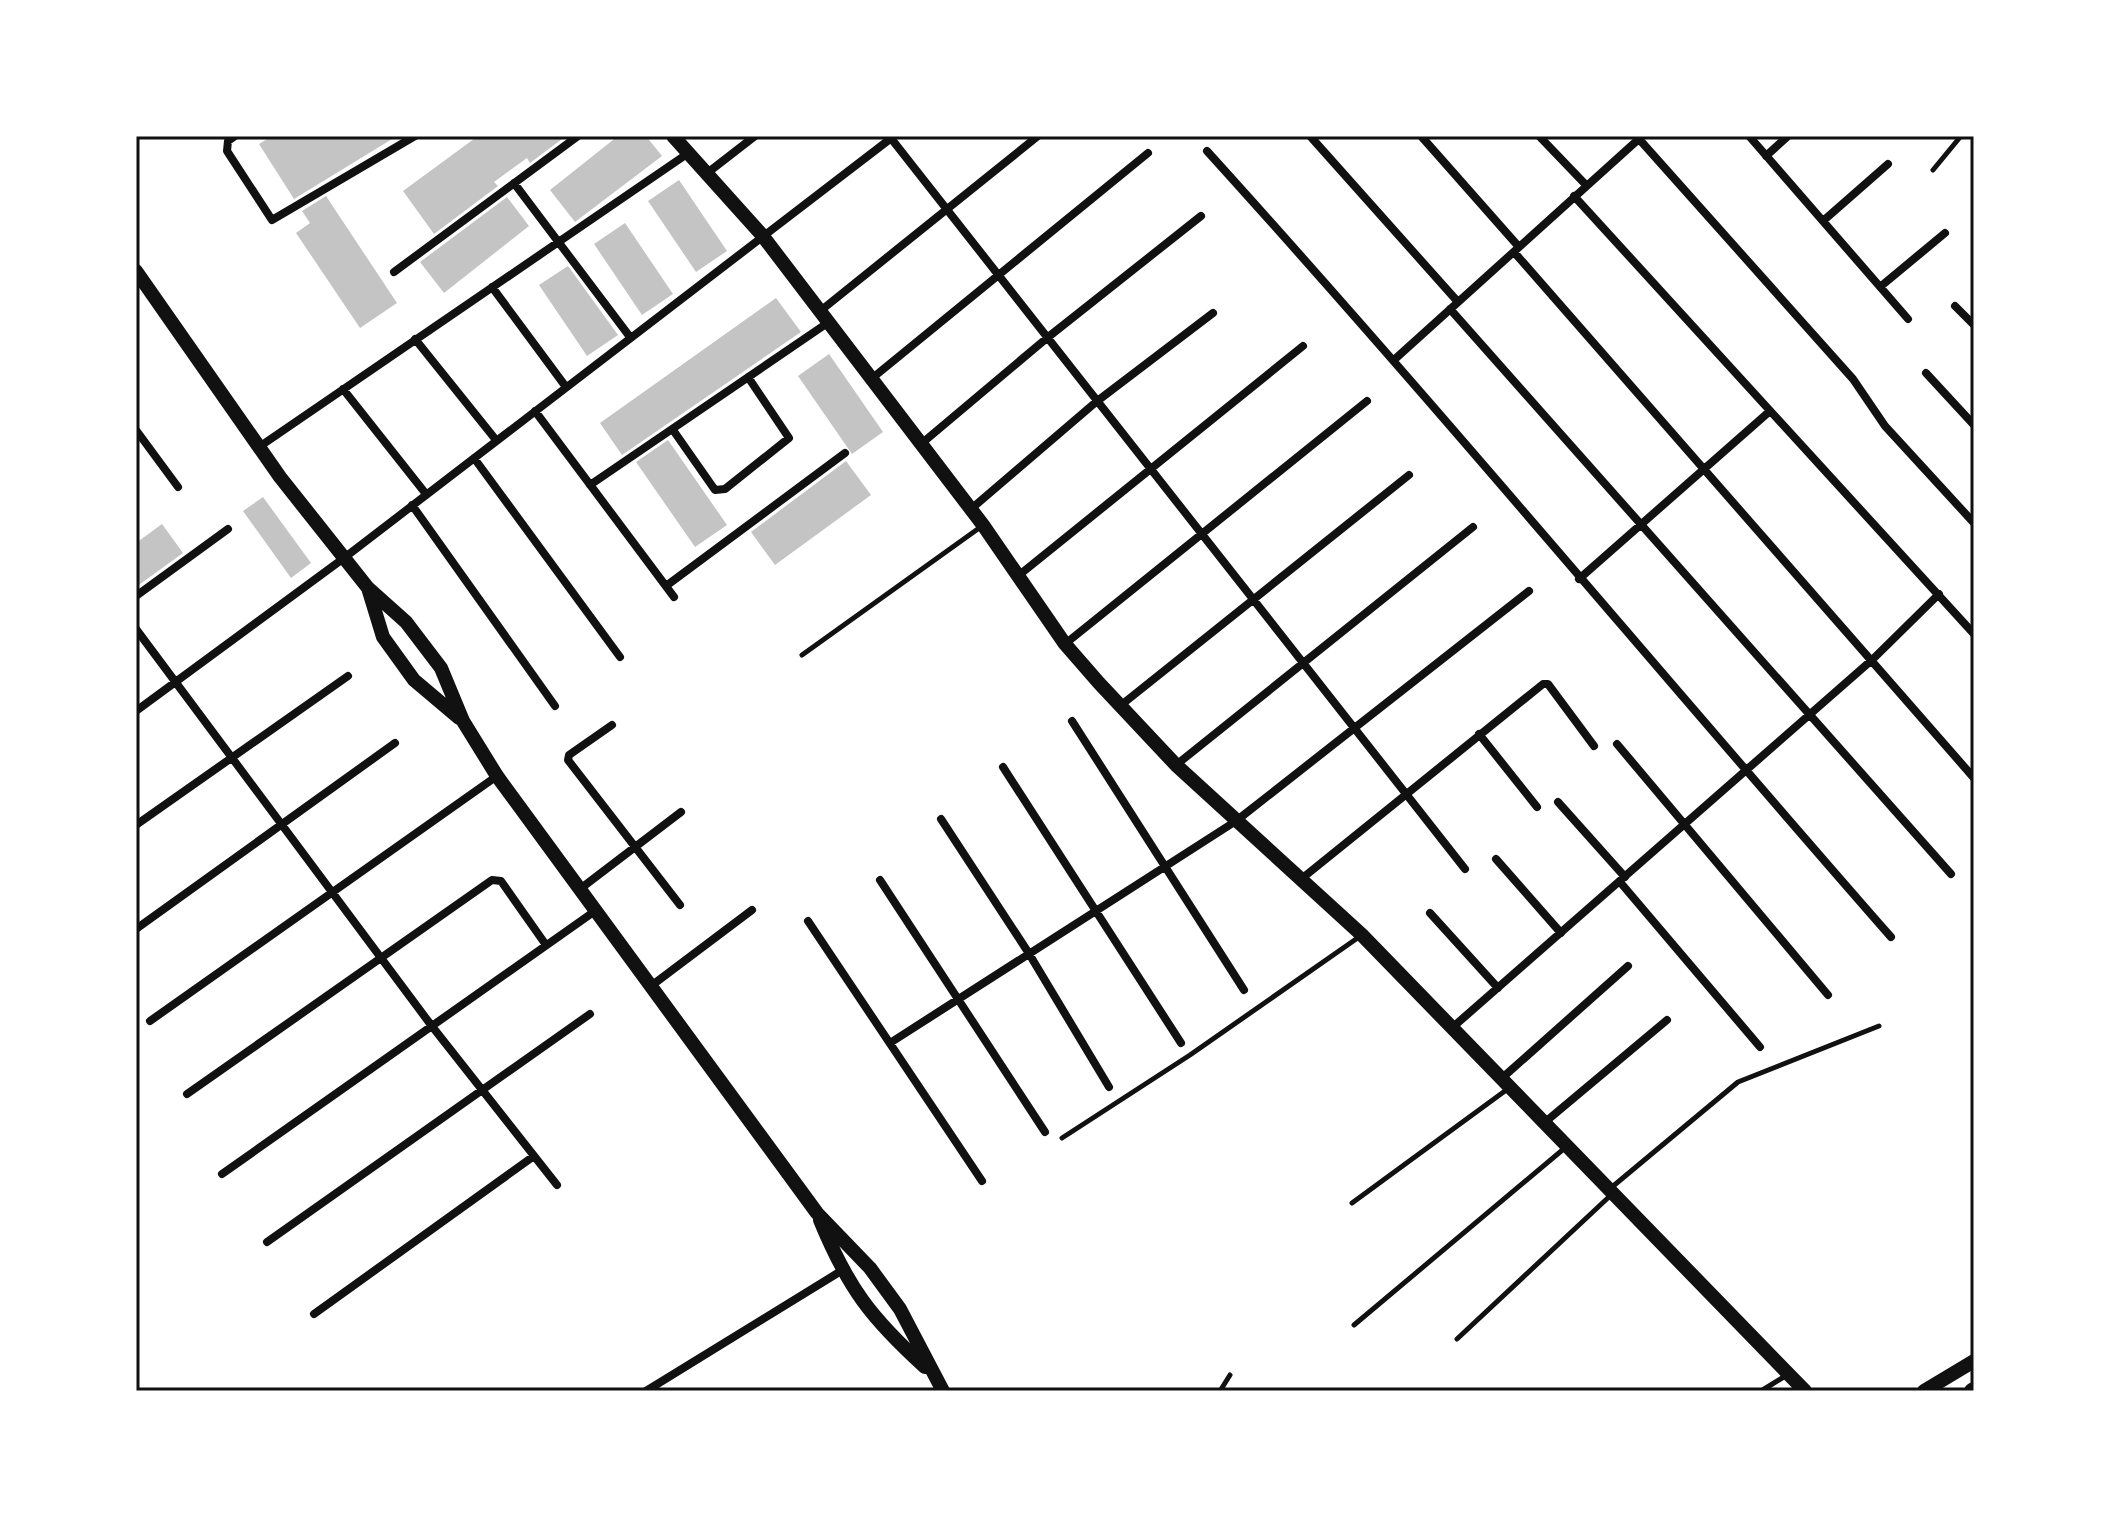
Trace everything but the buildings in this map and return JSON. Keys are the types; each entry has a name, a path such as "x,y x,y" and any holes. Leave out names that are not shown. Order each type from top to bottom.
{"street":[{"path":"235,136 228,141 227,151 272,220 415,136"},
{"path":"394,272 578,136"},
{"path":"673,136 762,235 822,318 983,525 1065,644 1120,706 1176,765 1362,935 1805,1391"},
{"path":"706,174 755,136"},
{"path":"590,485 748,377 822,318 946,209 1038,136"},
{"path":"1310,136 1458,302"},
{"path":"1421,136 1702,469 1873,659 1974,778"},
{"path":"1539,136 1586,185"},
{"path":"1749,136 1908,319"},
{"path":"1766,156 1788,136"},
{"path":"136,711 344,558 892,137 1096,402 1254,596 1465,869"},
{"path":"1395,359 1640,138 1853,379 1885,426 1974,523"},
{"path":"1207,151 1395,359 1579,579 1891,937"},
{"path":"870,380 1148,153"},
{"path":"259,447 687,154"},
{"path":"1823,221 1888,164"},
{"path":"514,183 630,337"},
{"path":"1574,196 1974,634"},
{"path":"921,445 1047,338 1201,216"},
{"path":"1880,287 1945,233"},
{"path":"138,280 344,558 368,588 406,622 441,668 463,721 497,776 817,1213 870,1268 900,1309 943,1391"},
{"path":"492,287 566,387"},
{"path":"1955,306 1974,325"},
{"path":"1450,309 1951,874"},
{"path":"971,509 1096,402 1213,313"},
{"path":"415,339 496,440"},
{"path":"1018,576 1303,346"},
{"path":"1926,373 1974,425"},
{"path":"673,430 715,490 725,489 789,438 748,377"},
{"path":"343,389 426,494"},
{"path":"1065,644 1367,401"},
{"path":"535,411 674,597"},
{"path":"1579,579 1770,411"},
{"path":"136,430 178,487"},
{"path":"666,586 845,453"},
{"path":"474,458 620,657"},
{"path":"1120,706 1409,475"},
{"path":"412,505 555,706"},
{"path":"1176,765 1473,527"},
{"path":"136,596 228,529"},
{"path":"368,588 383,637 414,680 463,721"},
{"path":"890,1043 1093,909 1236,821 1529,591"},
{"path":"1453,1027 1873,659 1939,594"},
{"path":"136,629 431,1025 557,1185"},
{"path":"136,825 348,676"},
{"path":"1300,880 1405,792 1546,683 1594,746"},
{"path":"1072,721 1244,990"},
{"path":"612,725 569,755 568,760 680,905"},
{"path":"1479,734 1537,807"},
{"path":"136,929 395,743"},
{"path":"1617,744 1828,995"},
{"path":"1003,767 1181,1043"},
{"path":"150,1021 497,776"},
{"path":"1558,802 1760,1047"},
{"path":"580,889 681,812"},
{"path":"941,819 1028,952 1109,1087"},
{"path":"1496,859 1561,933"},
{"path":"187,1094 497,880 546,945"},
{"path":"880,880 1045,1132"},
{"path":"650,987 752,910"},
{"path":"222,1174 595,911"},
{"path":"1430,913 1498,988"},
{"path":"808,921 982,1181"},
{"path":"1506,1083 1628,966"},
{"path":"267,1242 590,1014"},
{"path":"1544,1123 1667,1020"},
{"path":"314,1314 534,1156"},
{"path":"817,1213 841,1271 879,1326 931,1373"},
{"path":"646,1391 841,1271"},
{"path":"1924,1391 1974,1361"}],"lane":[{"path":"1933,170 1961,136"},
{"path":"802,655 983,525"},
{"path":"1062,1138 1179,1063 1362,935"},
{"path":"1457,1339 1610,1192 1738,1082 1879,1026"},
{"path":"1352,1203 1506,1083"},
{"path":"1354,1325 1567,1146"},
{"path":"1761,1391 1788,1374"},
{"path":"1220,1391 1230,1375"}]}
